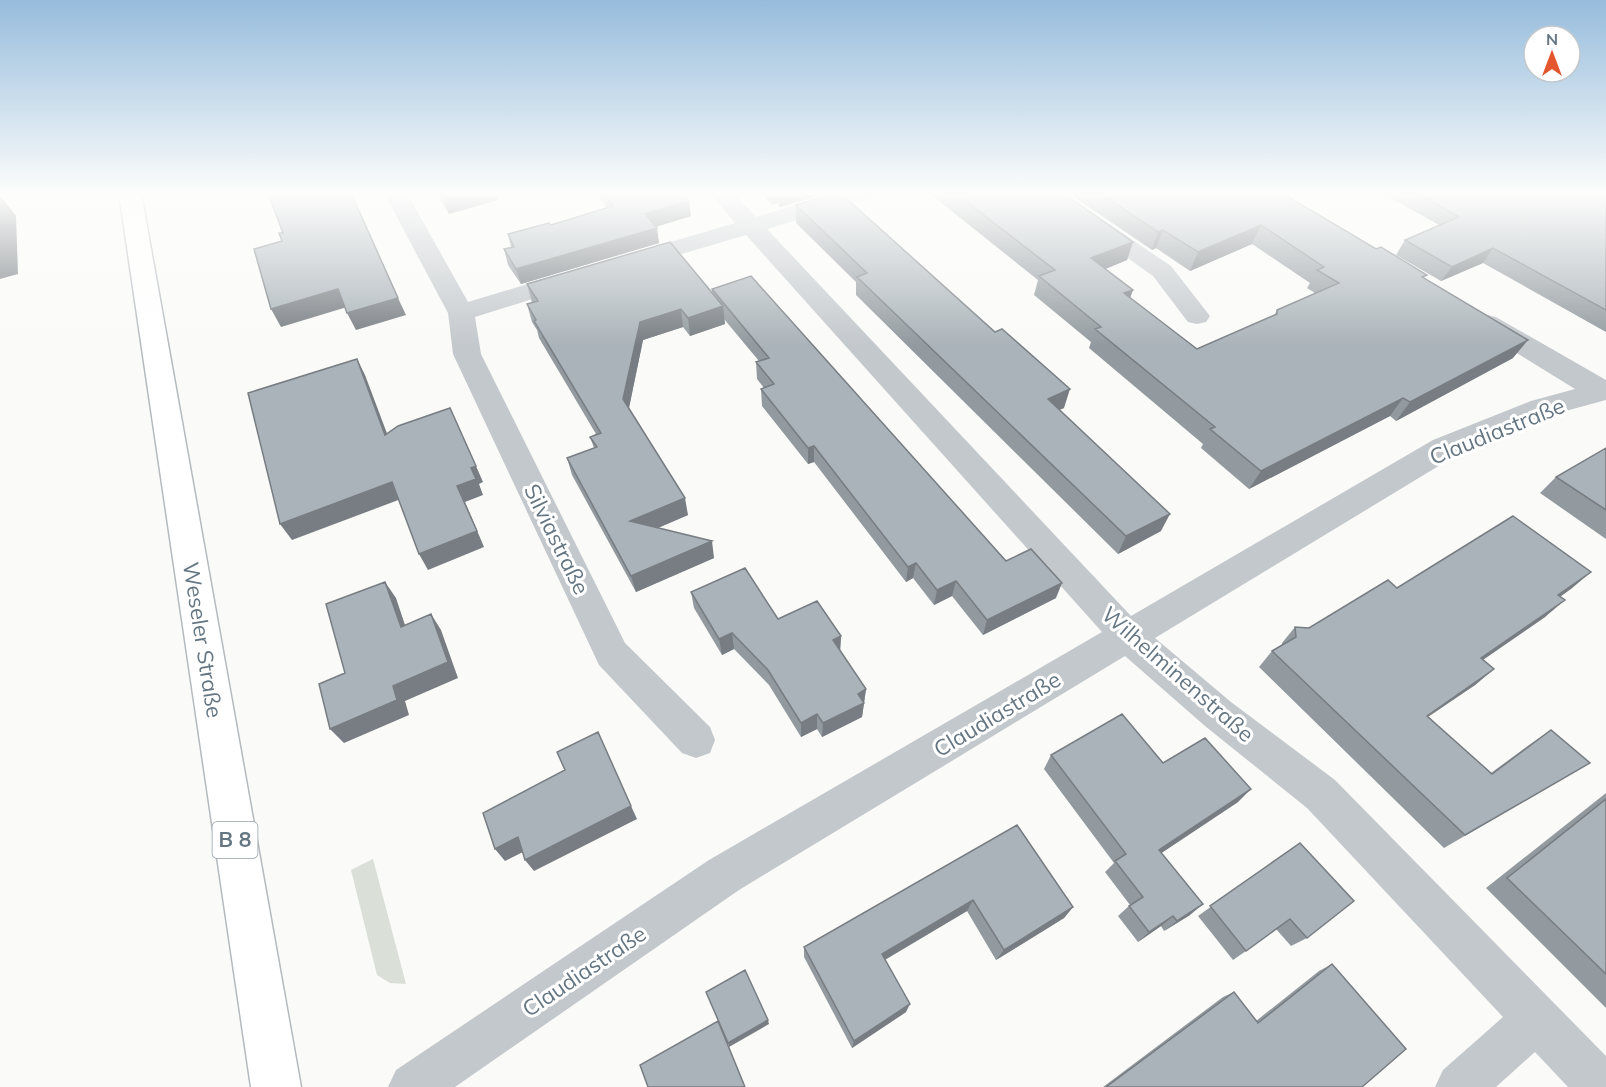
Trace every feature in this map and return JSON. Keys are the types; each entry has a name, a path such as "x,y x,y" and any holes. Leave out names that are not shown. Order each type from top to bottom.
{"main road":[{"name":"Weseler Straße","path":"138,244 276,1087"}],"street":[{"name":"Silviastraße","path":"423,244 461,313 467,354 612,654 696,740"},
{"path":"461,313 688,244"},
{"name":"Wilhelminenstraße","path":"767,244 1128,637 1218,714 1321,794 1602,1087"},
{"path":"1122,244 1162,271 1197,316"},
{"path":"1469,312 1603,391"},
{"name":"Claudiastraße","path":"413,1087 724,875 1444,448 1541,408 1603,391"},
{"path":"1460,1087 1536,1018"}],"shaded area":[{"path":"373,859 406,984 390,983 377,975 351,870"}],"building":[{"path":"272,244 374,244 398,298 347,313 338,289 271,309 254,249"},
{"path":"512,244 603,244 516,269 504,249 514,247"},
{"path":"664,244 671,244 723,306 688,318 681,309 640,322 623,399 685,498 630,521 712,541 631,576 567,458 597,447 590,437 601,433 534,321 536,320 527,304 538,301 527,284"},
{"path":"836,244 897,244 995,332 1002,329 1070,389 1048,399 1170,514 1126,536 857,277 867,273"},
{"path":"1021,244 1128,244 1091,258 1133,290 1124,293 1197,349 1277,314 1277,310 1339,283 1317,270 1324,267 1289,244 1367,244 1376,249 1381,247 1427,275 1422,277 1528,340 1410,402 1403,398 1261,471 1210,429 1215,427 1095,329 1101,327 1039,276 1055,270"},
{"path":"1185,244 1217,244 1198,252"},
{"path":"1411,244 1606,244 1606,310 1493,248 1452,267"},
{"path":"751,276 1006,561 1031,549 1062,583 987,620 956,581 937,590 916,563 908,567 814,446 808,448 761,389 774,384 756,362 769,358 712,289"},
{"path":"357,359 385,435 398,426 450,408 476,466 471,468 476,479 457,486 477,531 419,554 392,482 280,524 248,393"},
{"path":"1606,448 1606,510 1556,477"},
{"path":"1513,516 1591,572 1558,595 1565,600 1481,658 1494,669 1427,716 1492,774 1551,730 1590,763 1465,835 1272,651 1296,637 1295,627 1309,628 1388,580 1397,588"},
{"path":"745,568 778,619 817,601 841,636 833,640 866,689 858,694 864,703 823,723 817,714 801,723 768,670 732,633 719,639 691,592"},
{"path":"385,582 401,627 431,614 448,662 393,686 397,700 330,729 319,684 345,673 326,604"},
{"path":"1122,714 1163,763 1205,738 1251,789 1159,850 1203,904 1177,921 1173,916 1149,932 1129,906 1143,897 1115,861 1126,854 1051,755"},
{"path":"598,732 631,806 525,860 518,837 495,849 483,813 565,770 557,752"},
{"path":"1606,799 1606,974 1507,878"},
{"path":"1017,825 1073,907 1004,950 973,900 882,954 910,1004 854,1041 804,947"},
{"path":"1300,843 1354,901 1307,938 1290,919 1246,951 1210,906"},
{"path":"1332,964 1406,1049 1362,1087 1106,1087 1234,992 1258,1023"},
{"path":"745,970 768,1020 728,1043 706,992"},
{"path":"718,1021 745,1087 648,1087 640,1065"}]}
